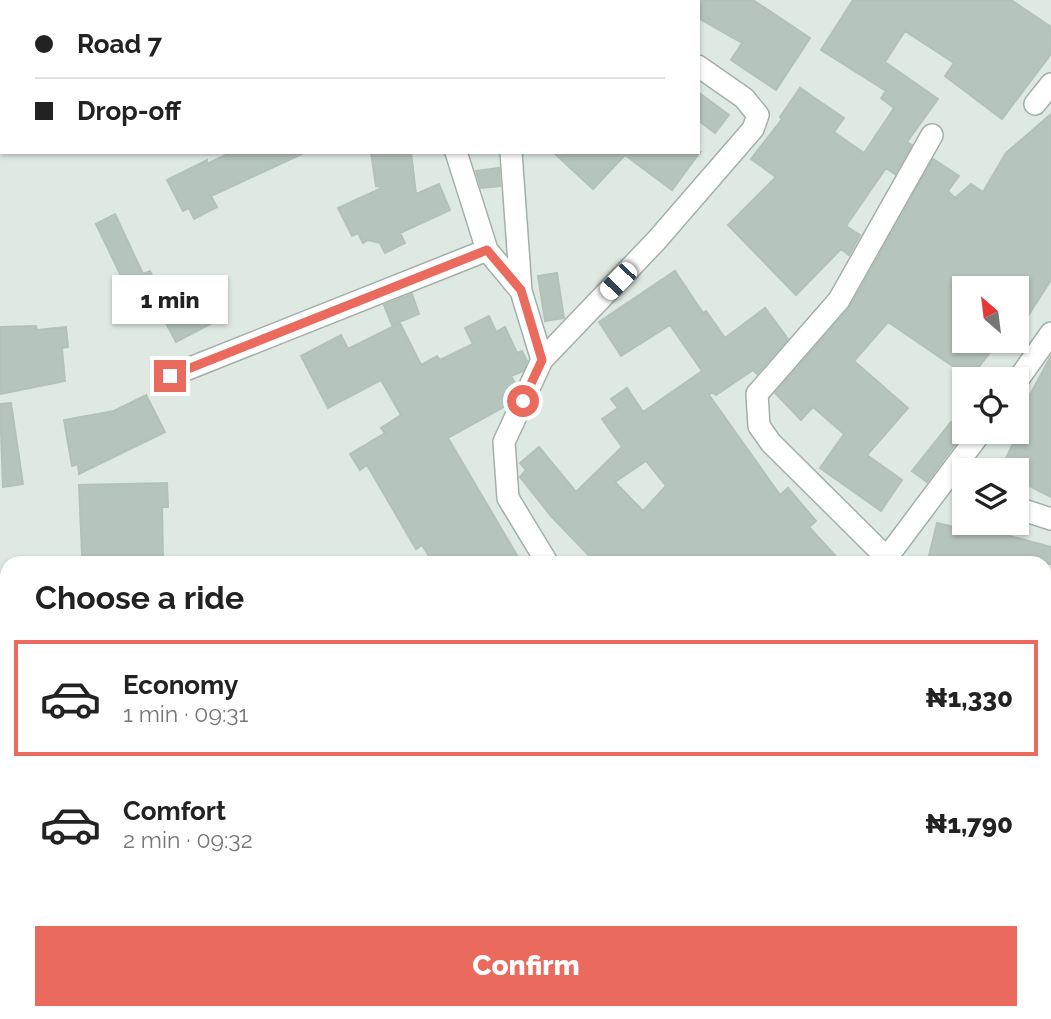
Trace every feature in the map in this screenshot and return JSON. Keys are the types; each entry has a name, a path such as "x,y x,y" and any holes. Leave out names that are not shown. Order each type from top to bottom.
{"street":[{"path":"543,556 509,498 504,442 542,360 656,241 753,129 758,115 744,98 700,67"},
{"path":"1034,104 1051,84"},
{"path":"886,556 771,443 759,426 757,394 839,300 932,135"},
{"path":"457,154 487,250 521,290"},
{"path":"511,154 521,290 542,360"},
{"path":"170,376 487,250"},
{"path":"1027,367 1051,334"},
{"path":"894,556 952,490"},
{"path":"1029,512 1051,519"}],"building":[{"path":"700,0 753,0 810,38 776,90 731,60 742,43 700,19"},
{"path":"853,0 1011,0 1051,27 1051,54 1002,119 945,76 954,63 905,31 885,62 938,99 907,142 912,145 895,174 886,168 846,226 860,235 849,255 841,249 796,295 728,225 776,177 751,159 782,119 780,117 800,88 844,118 834,132 864,153 894,108 881,98 886,91 821,50"},
{"path":"700,93 729,115 715,133 700,122"},
{"path":"1051,114 1051,280 1029,314 1029,276 952,276 952,354 989,354 979,367 954,367 888,322 854,361 908,408 867,455 902,480 881,511 820,468 844,434 813,407 801,420 775,393 850,307 933,159 959,176 948,191 955,198 971,184 983,192 1006,153"},
{"path":"228,154 302,154 211,196 217,207 194,219 189,208 183,211 167,180 207,160 207,164"},
{"path":"371,154 411,154 416,194 439,184 450,210 400,233 405,243 385,253 380,243 368,240 363,243 358,233 352,236 338,208 384,187 376,186"},
{"path":"555,154 699,154 672,190 625,155 593,189"},
{"path":"499,168 500,186 481,188 476,171"},
{"path":"115,214 143,274 150,271 159,290 176,281 178,285 192,277 216,321 176,342 152,297 135,305 96,224"},
{"path":"675,271 703,313 706,311 725,338 765,308 788,339 757,374 753,370 716,395 712,392 709,395 780,495 788,488 816,521 809,527 836,556 589,556 551,516 520,477 526,470 520,463 539,447 576,492 622,447 602,419 618,408 611,399 627,388 643,412 702,371 670,325 621,356 599,322","holes":["646,461 666,486 643,511 615,482"]},
{"path":"557,273 564,318 545,321 538,276"},
{"path":"412,294 419,314 392,325 384,305"},
{"path":"489,316 496,332 505,327 517,353 522,351 527,361 523,371 511,376 516,385 507,405 448,438 517,556 429,556 422,545 416,549 367,465 360,470 350,454 385,433 381,428 401,415 381,380 328,408 301,356 341,335 348,349 400,323 421,365 437,356 440,360 473,344 465,328"},
{"path":"36,326 37,330 66,327 68,347 62,348 65,381 0,394 0,327"},
{"path":"1051,356 1051,497 1029,486 1029,458 1006,458 1013,444 1029,444 1029,397"},
{"path":"146,395 165,432 79,474 78,464 72,466 64,420 114,411"},
{"path":"11,403 23,484 3,487 0,404"},
{"path":"952,423 952,444 955,444 927,482 912,471"},
{"path":"167,483 168,507 162,507 163,556 82,555 79,485"},
{"path":"937,523 952,526 952,535 1006,535 1051,547 1051,556 929,556"}],"route":[{"path":"170,376 487,250 521,290 542,360 523,401"}]}
